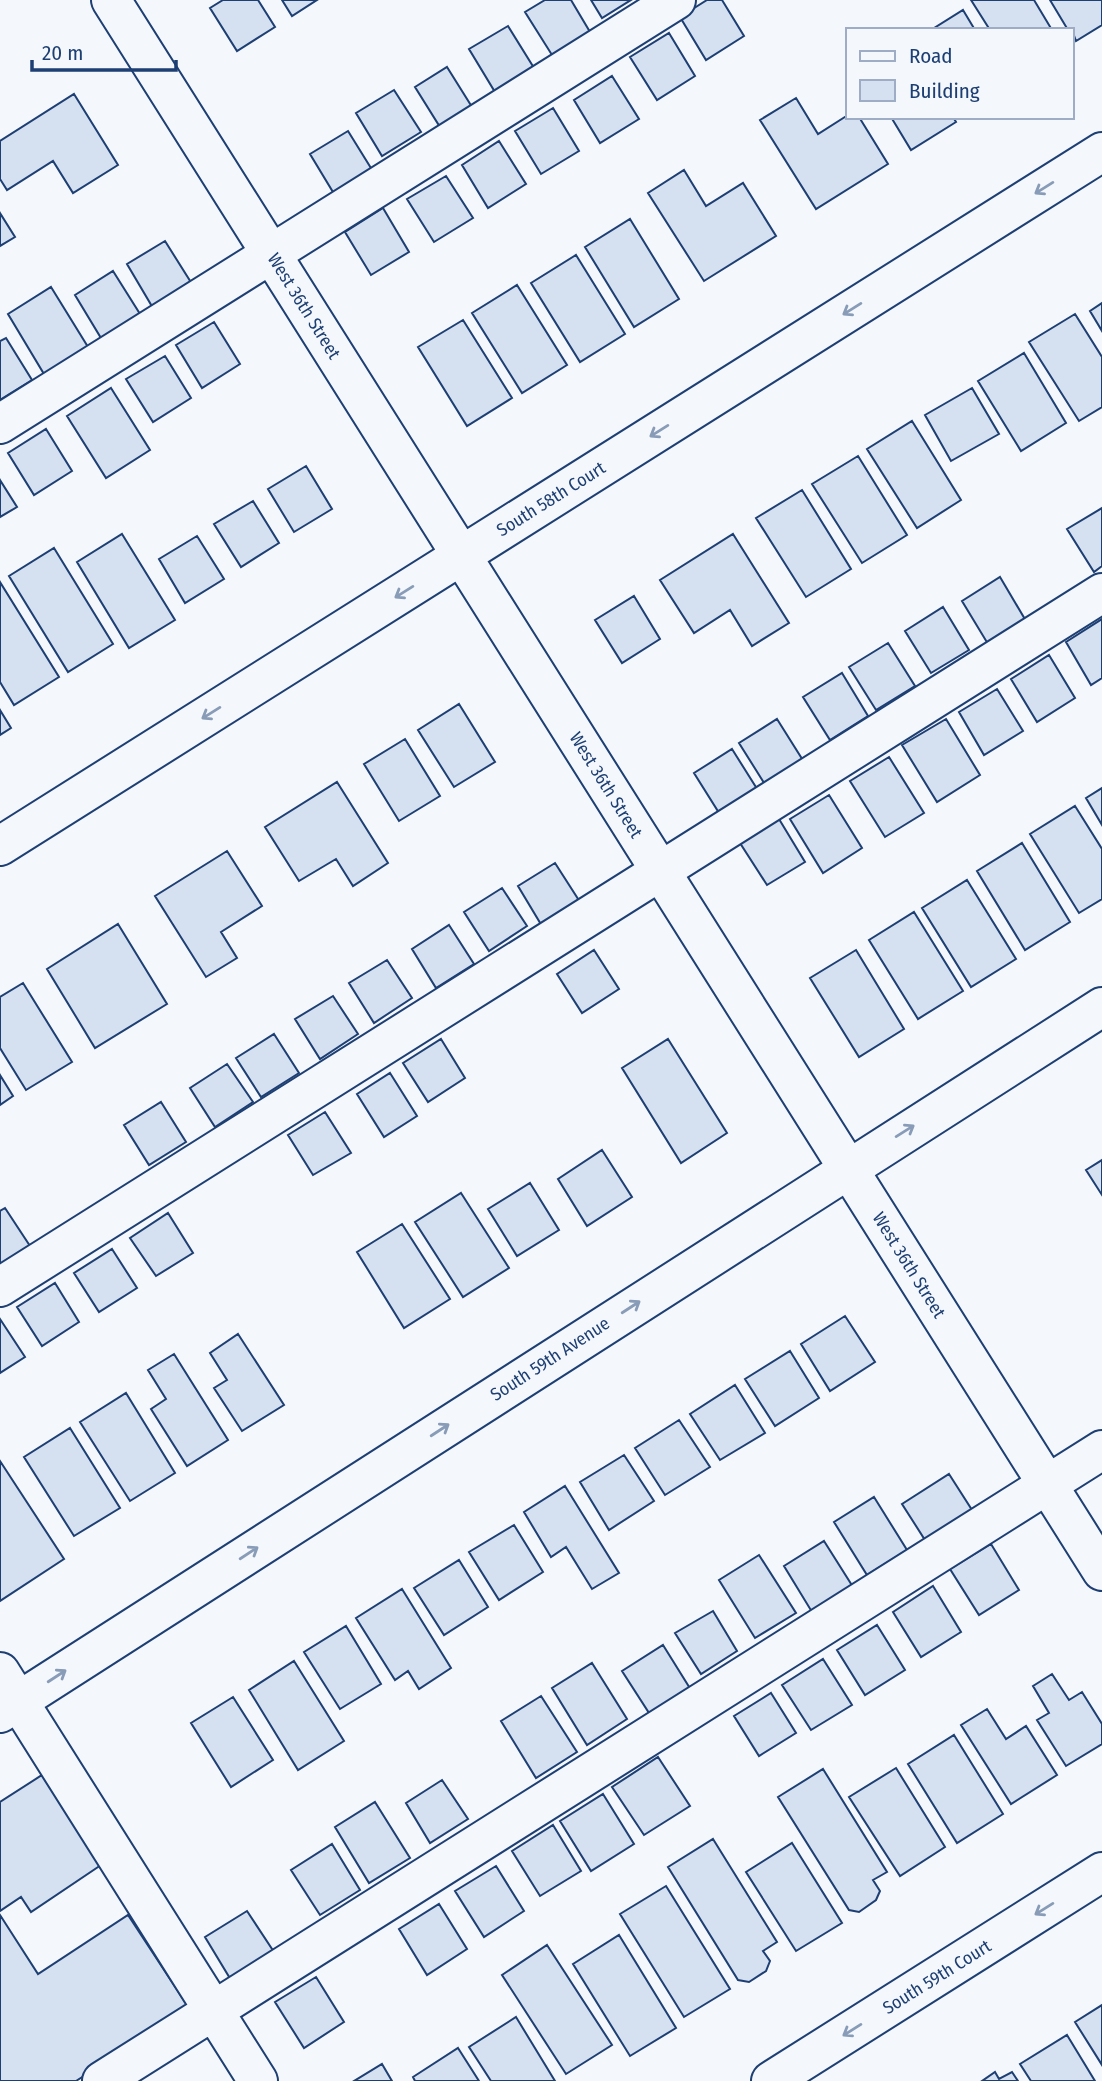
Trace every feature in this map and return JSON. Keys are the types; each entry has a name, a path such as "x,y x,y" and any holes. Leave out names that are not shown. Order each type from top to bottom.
{"street":[{"name":"West 36th Street","path":"111,0 1102,1571"},
{"path":"0,424 676,0"},
{"name":"South 58th Court","path":"0,846 1102,152"},
{"path":"0,1287 1102,593"},
{"name":"South 59th Avenue","path":"6,1695 1102,1007"},
{"path":"102,2081 1102,1450"},
{"path":"6,1695 258,2081"},
{"name":"South 59th Court","path":"771,2081 1102,1872"}],"building":[{"path":"223,0 258,0 275,27 237,51 210,8"},
{"path":"282,0 317,0 292,16"},
{"path":"545,0 571,0 590,32 552,55 525,12"},
{"path":"591,0 631,0 602,18"},
{"path":"707,0 722,0 744,36 706,60 680,17"},
{"path":"971,0 1034,0 1051,28 989,28"},
{"path":"1050,0 1102,0 1102,25 1076,41 1074,28 1067,28"},
{"path":"963,10 974,28 934,28"},
{"path":"508,26 534,68 495,92 469,49"},
{"path":"669,33 695,76 657,100 630,57"},
{"path":"447,67 472,107 440,127 415,87"},
{"path":"612,76 639,119 600,143 574,100"},
{"path":"394,90 421,132 382,156 356,113"},
{"path":"74,94 118,165 73,193 53,161 7,190 0,179 0,141"},
{"path":"796,98 818,134 846,116 846,119 860,119 888,164 816,209 760,120"},
{"path":"553,108 579,151 541,174 515,131"},
{"path":"892,119 954,119 956,122 911,150"},
{"path":"348,131 374,173 336,197 310,154"},
{"path":"499,141 526,184 488,208 462,165"},
{"path":"684,170 706,206 743,183 776,236 704,281 648,193"},
{"path":"446,176 473,218 434,242 407,199"},
{"path":"383,208 409,252 371,275 345,232"},
{"path":"0,213 15,237 0,246"},
{"path":"630,219 679,299 634,327 585,247"},
{"path":"165,241 192,284 153,308 127,264"},
{"path":"576,255 625,334 580,362 531,283"},
{"path":"113,271 140,314 101,338 75,295"},
{"path":"517,285 567,365 522,393 472,313"},
{"path":"51,287 88,347 44,374 8,314"},
{"path":"1102,303 1102,331 1090,311"},
{"path":"1075,314 1102,357 1102,407 1079,421 1029,342"},
{"path":"463,320 512,398 467,426 418,347"},
{"path":"214,322 240,364 202,388 176,345"},
{"path":"6,338 32,380 0,400 0,341"},
{"path":"1024,353 1066,423 1021,451 978,381"},
{"path":"165,356 191,398 153,422 126,379"},
{"path":"111,388 150,450 106,478 67,416"},
{"path":"972,388 999,434 951,461 925,415"},
{"path":"912,421 961,500 917,528 867,449"},
{"path":"46,429 72,471 34,495 8,453"},
{"path":"858,456 907,535 862,563 812,484"},
{"path":"306,466 332,509 294,532 268,489"},
{"path":"0,480 17,507 0,517"},
{"path":"802,490 851,569 806,597 756,518"},
{"path":"253,501 279,543 241,567 214,524"},
{"path":"1102,508 1102,566 1094,572 1067,529"},
{"path":"122,534 175,620 129,648 77,562"},
{"path":"733,534 789,623 752,646 730,610 694,633 660,580"},
{"path":"197,536 224,579 185,603 159,559"},
{"path":"54,548 113,644 68,672 9,576"},
{"path":"1000,577 1026,621 988,644 962,601"},
{"path":"0,582 59,677 14,705 0,682"},
{"path":"634,596 660,639 622,663 595,620"},
{"path":"943,607 969,650 931,673 905,631"},
{"path":"1102,619 1102,678 1091,685 1066,642"},
{"path":"888,643 915,686 876,710 849,667"},
{"path":"1049,655 1075,698 1037,722 1011,679"},
{"path":"842,673 868,716 830,740 803,697"},
{"path":"997,689 1023,731 984,755 959,712"},
{"path":"459,704 495,762 454,787 418,730"},
{"path":"0,710 11,728 0,735"},
{"path":"777,719 804,762 766,786 739,743"},
{"path":"946,719 980,775 937,802 902,745"},
{"path":"405,739 440,796 399,821 364,764"},
{"path":"732,749 759,792 721,816 694,773"},
{"path":"889,757 924,813 885,837 850,781"},
{"path":"337,782 388,863 353,886 336,859 299,881 265,827"},
{"path":"1102,788 1102,825 1086,798"},
{"path":"829,795 862,848 823,873 790,819"},
{"path":"1075,806 1102,849 1102,899 1079,913 1030,834"},
{"path":"779,819 805,862 767,885 740,843"},
{"path":"1022,843 1070,922 1025,950 977,871"},
{"path":"227,851 262,906 221,932 237,958 206,977 155,896"},
{"path":"555,863 580,902 542,926 518,886"},
{"path":"967,880 1016,959 971,987 922,908"},
{"path":"502,888 527,926 489,951 464,912"},
{"path":"914,912 963,991 918,1019 869,940"},
{"path":"118,924 167,1004 95,1048 47,969"},
{"path":"449,925 474,964 436,988 412,949"},
{"path":"594,950 619,989 582,1013 557,974"},
{"path":"856,950 904,1029 859,1057 810,978"},
{"path":"387,960 412,998 374,1023 349,983"},
{"path":"23,983 72,1062 26,1090 0,1048 0,997"},
{"path":"333,996 358,1034 320,1059 295,1019"},
{"path":"274,1034 299,1073 261,1097 236,1058"},
{"path":"441,1039 465,1078 428,1102 403,1063"},
{"path":"668,1039 727,1133 681,1163 622,1068"},
{"path":"227,1064 253,1102 215,1127 190,1088"},
{"path":"390,1073 417,1116 384,1137 357,1094"},
{"path":"0,1075 13,1096 0,1105"},
{"path":"161,1102 186,1142 149,1165 124,1125"},
{"path":"325,1112 351,1153 313,1175 288,1135"},
{"path":"602,1150 632,1197 587,1226 558,1179"},
{"path":"1102,1160 1102,1195 1086,1170"},
{"path":"530,1183 559,1230 517,1256 488,1209"},
{"path":"461,1193 509,1268 463,1297 415,1222"},
{"path":"5,1208 30,1246 0,1266 0,1211"},
{"path":"168,1213 193,1253 156,1276 130,1238"},
{"path":"402,1224 450,1299 404,1328 357,1252"},
{"path":"112,1249 137,1288 99,1312 74,1273"},
{"path":"55,1283 79,1322 42,1346 17,1307"},
{"path":"845,1316 875,1362 830,1391 801,1344"},
{"path":"0,1319 25,1357 0,1373"},
{"path":"238,1334 284,1405 242,1431 214,1388 227,1380 210,1353"},
{"path":"790,1351 819,1398 775,1426 745,1379"},
{"path":"174,1354 228,1440 187,1466 151,1409 166,1399 148,1370"},
{"path":"735,1385 765,1433 720,1460 690,1414"},
{"path":"126,1393 175,1473 130,1501 80,1422"},
{"path":"679,1420 710,1467 665,1495 635,1448"},
{"path":"70,1428 120,1508 74,1536 24,1457"},
{"path":"624,1455 654,1501 609,1530 580,1482"},
{"path":"0,1461 64,1559 0,1601"},
{"path":"949,1474 972,1510 925,1540 902,1504"},
{"path":"565,1486 619,1573 592,1589 566,1547 551,1557 524,1512"},
{"path":"874,1497 907,1550 867,1575 834,1522"},
{"path":"514,1525 543,1572 499,1600 469,1552"},
{"path":"824,1541 853,1587 812,1612 784,1566"},
{"path":"991,1544 1019,1590 979,1615 950,1569"},
{"path":"759,1555 796,1613 755,1638 719,1580"},
{"path":"459,1560 488,1607 444,1635 414,1588"},
{"path":"933,1586 961,1632 921,1657 893,1612"},
{"path":"402,1589 451,1668 419,1689 408,1671 395,1680 356,1618"},
{"path":"713,1611 737,1651 701,1674 675,1633"},
{"path":"877,1625 905,1670 865,1695 837,1650"},
{"path":"346,1626 381,1684 340,1709 304,1652"},
{"path":"663,1645 691,1690 651,1716 622,1671"},
{"path":"823,1659 852,1705 811,1730 782,1685"},
{"path":"294,1661 344,1741 298,1770 249,1690"},
{"path":"592,1663 627,1719 587,1745 552,1688"},
{"path":"1052,1674 1069,1700 1082,1692 1102,1724 1102,1744 1066,1766 1037,1720 1049,1713 1033,1686"},
{"path":"771,1693 796,1733 759,1756 734,1716"},
{"path":"541,1696 577,1752 536,1778 501,1721"},
{"path":"233,1697 273,1760 231,1787 191,1723"},
{"path":"987,1709 1006,1739 1026,1726 1057,1775 1011,1804 961,1725"},
{"path":"954,1735 1003,1814 957,1843 908,1764"},
{"path":"658,1757 690,1806 644,1835 612,1787"},
{"path":"896,1768 945,1847 900,1876 849,1797"},
{"path":"823,1769 887,1872 873,1880 880,1891 876,1900 859,1912 849,1910 778,1797"},
{"path":"42,1775 101,1865 31,1912 21,1897 0,1911 0,1802"},
{"path":"442,1780 468,1819 430,1843 406,1803"},
{"path":"603,1794 634,1844 591,1871 560,1821"},
{"path":"375,1802 410,1858 369,1883 335,1827"},
{"path":"553,1825 581,1871 540,1896 512,1851"},
{"path":"713,1839 777,1942 763,1951 770,1961 766,1971 749,1982 738,1980 668,1867"},
{"path":"792,1843 842,1923 796,1951 746,1872"},
{"path":"332,1844 360,1890 320,1915 291,1870"},
{"path":"496,1866 524,1911 484,1937 455,1891"},
{"path":"666,1886 730,1989 684,2017 620,1914"},
{"path":"439,1904 467,1949 427,1975 399,1929"},
{"path":"247,1911 274,1952 231,1980 205,1937"},
{"path":"0,1915 38,1974 128,1915 189,2008 76,2081 0,2081"},
{"path":"619,1935 676,2028 630,2056 573,1964"},
{"path":"547,1945 612,2045 566,2074 502,1975"},
{"path":"316,1977 344,2022 304,2048 275,2002"},
{"path":"1102,2005 1102,2065 1075,2022"},
{"path":"516,2017 555,2081 491,2081 469,2047"},
{"path":"1067,2035 1095,2081 1031,2081 1020,2064"},
{"path":"458,2048 479,2081 415,2081 413,2077"},
{"path":"382,2064 392,2081 354,2081"},
{"path":"995,2072 999,2079 1012,2072 1018,2081 982,2081"}]}
